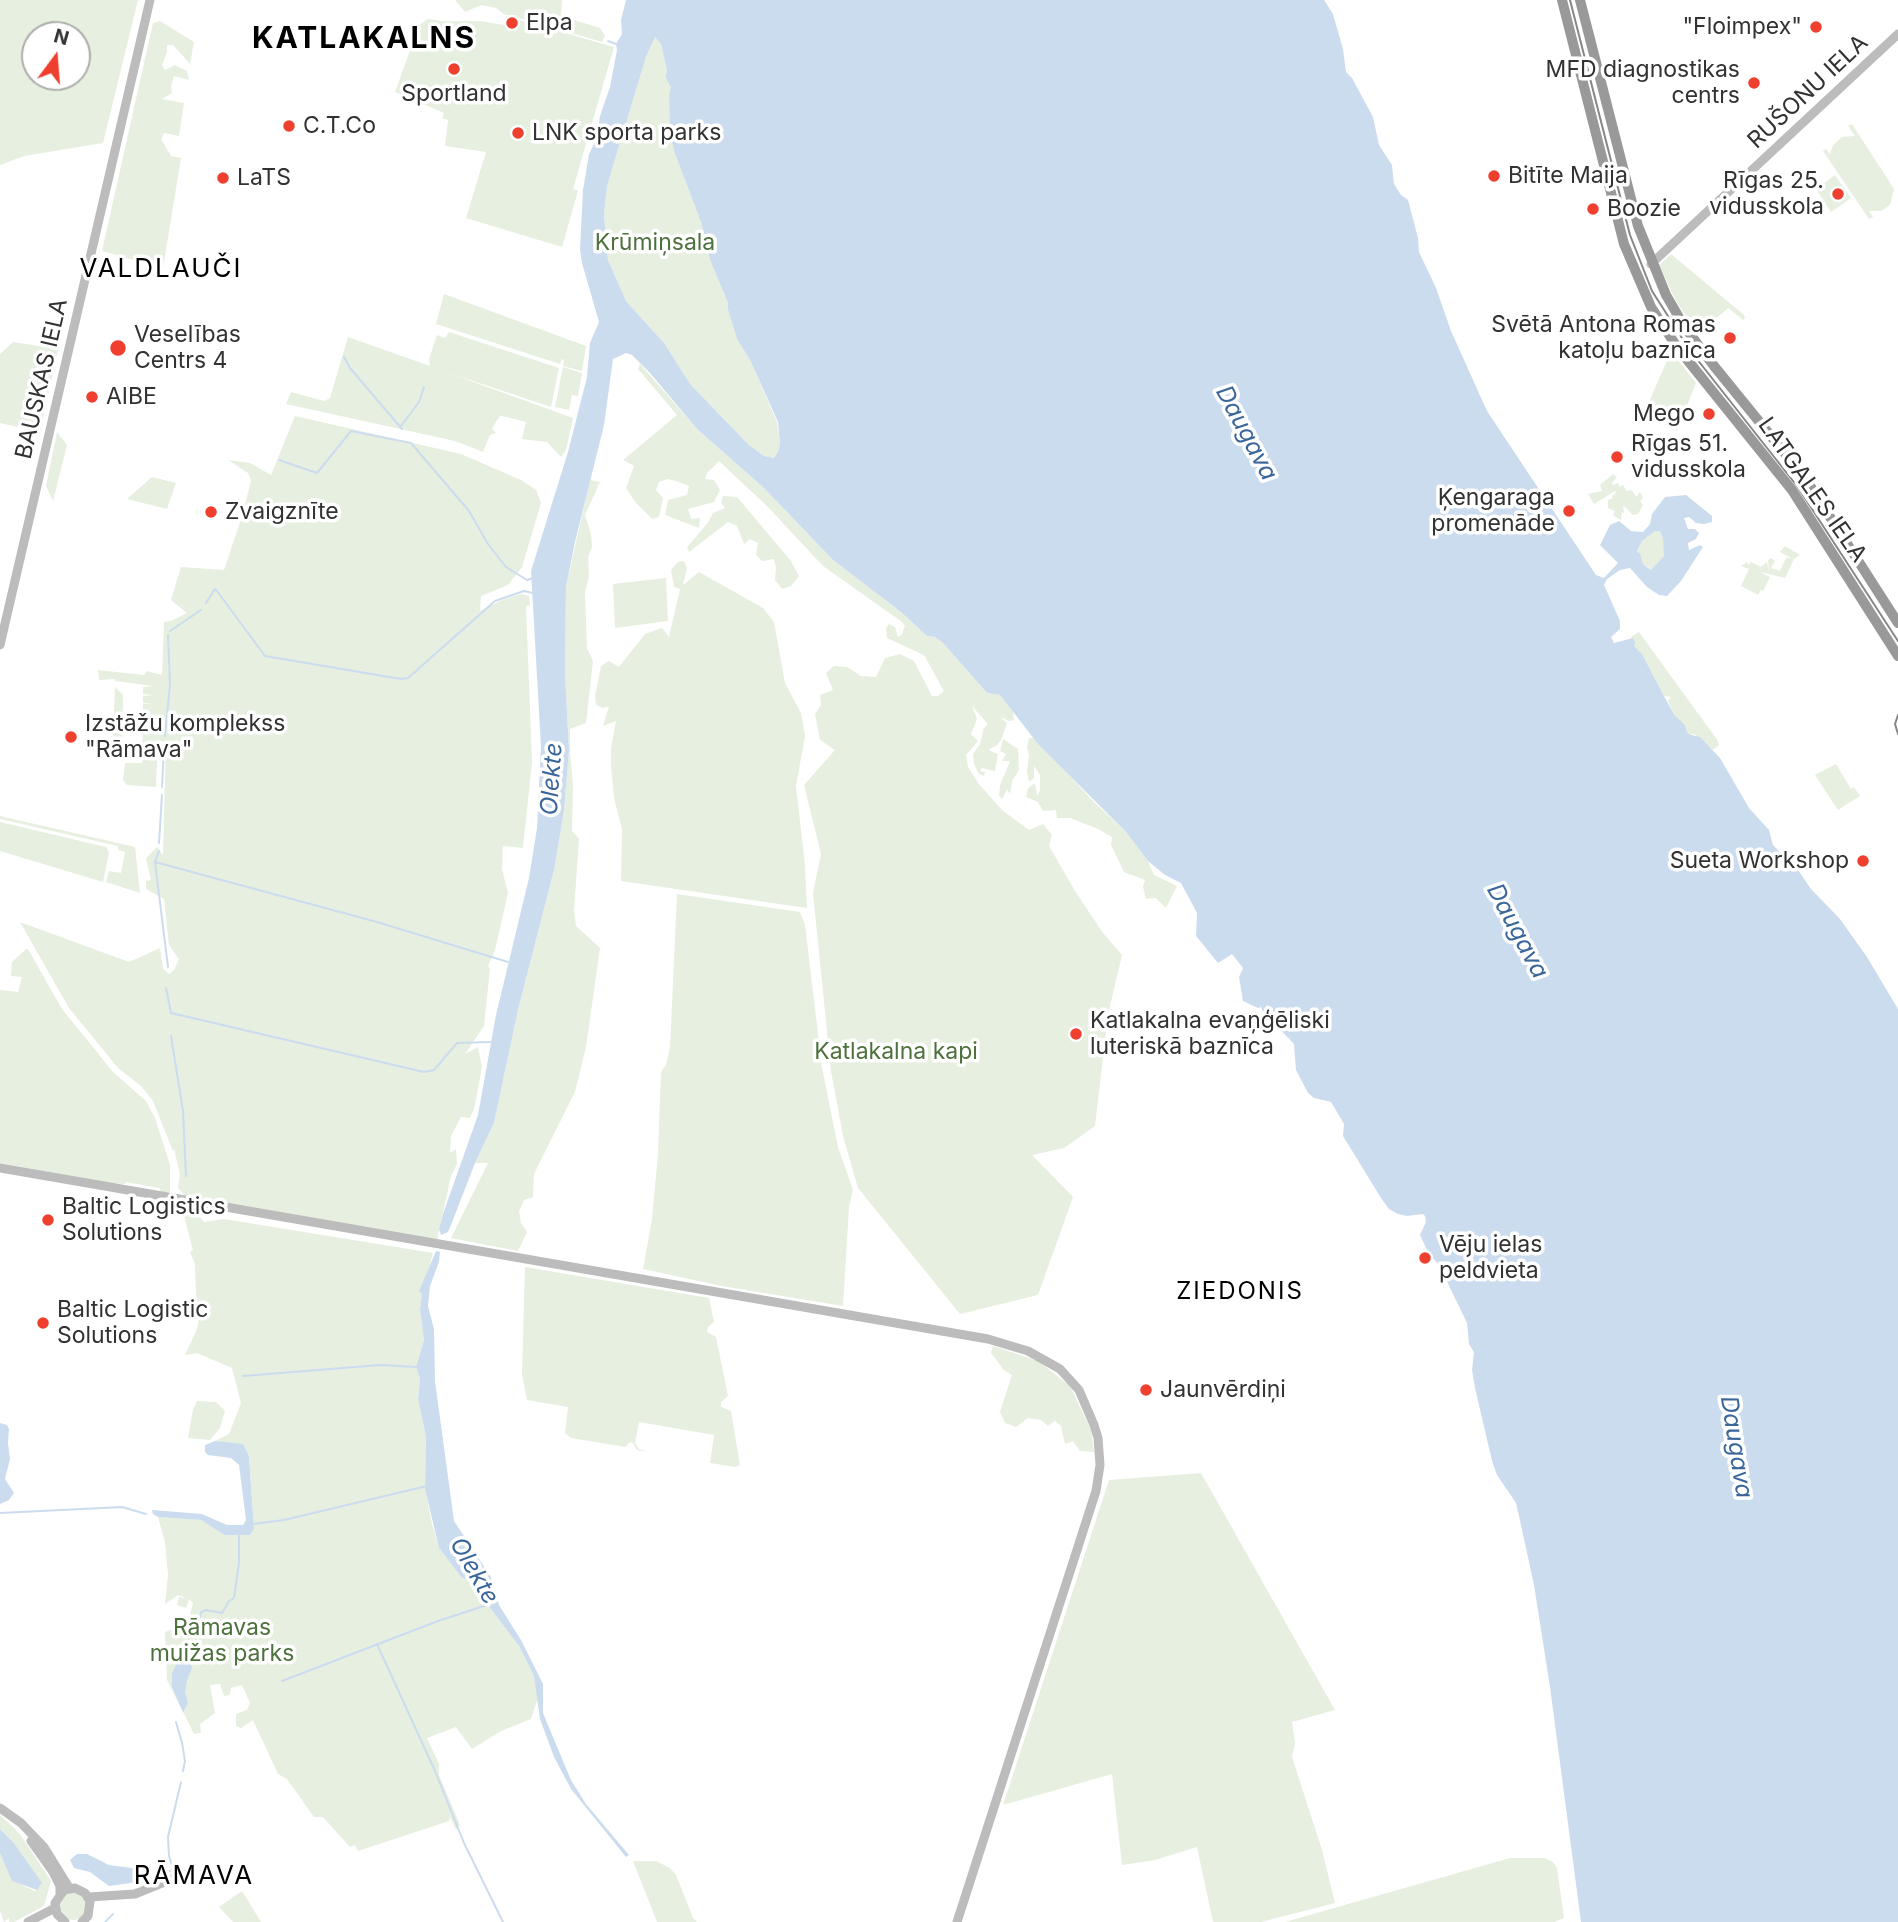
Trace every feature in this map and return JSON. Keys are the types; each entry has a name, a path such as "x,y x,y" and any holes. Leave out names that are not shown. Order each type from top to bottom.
{"highway":[{"name":"LATGALES IELA","path":"1562,0 1624,244 1656,315 1677,347 1778,471 1898,656"},
{"name":"LATGALES IELA","path":"1580,0 1630,199 1651,264 1666,295 1684,326 1714,366 1792,460 1898,623"},
{"path":"1778,471 1792,460"}],"main road":[{"name":"BAUSKAS IELA","path":"0,645 150,0"},
{"name":"RUŠONU IELA","path":"1651,264 1898,34"},
{"path":"0,1168 988,1339 1017,1346 1060,1368 1079,1390 1098,1438 1100,1465 1096,1491 957,1922"},
{"path":"0,1810 20,1823 44,1847 70,1889"},
{"path":"0,1810 27,1837 58,1880 59,1916"},
{"path":"91,1910 120,1897 149,1890 184,1874"},
{"path":"60,1894 70,1889 80,1890 89,1897 120,1897"},
{"path":"82,1922 91,1910 89,1897"},
{"path":"29,1922 59,1916"},
{"path":"36,1922 59,1916"}],"green space":[{"path":"0,0 138,0 103,143 24,156 0,165"},
{"path":"455,0 562,0 561,16 600,28 605,36 602,42 481,5 465,12"},
{"name":"LNK sporta parks","path":"506,16 614,47 573,189 578,191 562,247 466,218 486,152 445,146 448,120 442,118 444,113 395,92 419,25 428,19 481,21 503,25"},
{"path":"160,21 194,42 190,64 173,45 167,45 162,65 165,70 175,65 187,71 189,80 174,76 172,93 162,99 184,103 179,136 164,133 161,139 171,156 181,158 163,268 102,251 153,23"},
{"name":"Krūmiņsala","path":"655,37 661,44 667,71 665,77 672,87 669,95 670,134 675,154 701,222 710,260 728,303 737,339 750,360 777,422 780,443 774,458 764,456 749,445 691,385 664,343 626,301 608,260 604,215 607,186 646,57"},
{"path":"1852,124 1894,189 1890,205 1881,211 1869,211 1873,217 1869,219 1823,151 1826,149 1830,154 1833,145 1842,137 1855,136 1848,126"},
{"path":"1835,175 1851,198 1831,212 1816,189"},
{"path":"1671,254 1745,318 1743,320 1728,308 1698,334 1676,301 1659,265"},
{"path":"444,294 586,346 582,371 563,366 562,359 560,364 436,324"},
{"path":"449,332 559,368 551,407 446,372 573,418 566,450 561,457 547,442 522,439 526,422 507,417 500,416 497,420 492,429 496,433 490,435 483,452 455,441 286,404 291,392 324,401 330,398 348,337 430,366 429,359 437,335 445,338"},
{"path":"13,342 58,349 40,432 0,423 0,354"},
{"path":"1673,354 1696,383 1677,431 1647,416 1645,412 1661,410 1645,411 1669,356"},
{"name":"Katlakalna kapi","path":"640,364 697,429 764,488 833,560 901,612 927,636 935,637 943,643 987,693 1000,695 1013,712 1014,720 1000,717 1007,723 1001,740 989,749 998,754 995,771 982,768 980,771 985,772 984,776 979,774 974,764 973,754 988,724 972,706 977,719 971,734 978,741 966,755 968,767 1002,810 1029,830 1043,824 1052,835 1049,846 1075,891 1103,933 1122,955 1108,1015 1095,1126 1064,1148 1032,1155 1073,1197 1038,1295 960,1314 858,1188 843,1136 831,1071 813,893 821,854 804,785 835,750 820,740 815,714 821,705 820,695 833,690 826,673 834,666 847,667 861,676 876,677 885,658 900,654 914,661 932,696 938,696 944,691 924,655 887,638 886,628 889,624 895,627 898,637 902,634 905,626 902,622 823,566 768,507 719,461 707,473 705,479 714,480 720,490 714,502 688,509 691,519 700,518 699,528 665,515 668,500 687,495 689,486 667,479 659,482 656,490 663,498 659,517 652,519 636,503 626,488 634,466 623,460 677,415 638,369"},
{"path":"563,367 582,373 578,396 572,395 569,410 555,407"},
{"path":"295,416 461,454 521,480 536,490 541,503 522,567 508,585 481,596 480,611 521,594 529,596 530,605 526,606 532,762 523,848 503,846 502,869 508,893 495,950 488,966 490,969 484,1026 465,1054 478,1047 482,1067 470,1118 461,1117 451,1136 450,1153 456,1149 457,1164 451,1176 437,1240 186,1197 178,1188 180,1174 174,1149 173,1151 153,1101 141,1086 118,1068 69,1008 20,922 129,962 160,948 163,969 169,974 174,970 179,959 169,945 164,899 146,889 146,881 151,880 146,858 157,847 163,855 166,743 158,740 158,735 156,787 127,785 123,780 125,763 142,763 143,731 152,731 143,729 143,722 153,722 143,720 143,713 153,713 143,712 143,704 153,704 143,703 143,696 153,695 143,694 143,687 153,686 115,679 99,680 98,670 144,675 147,671 162,675 164,622 187,613 171,600 181,567 224,570 242,516 251,481 248,473 228,460 250,463 271,475"},
{"path":"57,432 67,445 53,501 46,486"},
{"path":"1613,474 1617,477 1613,485 1623,485 1627,491 1632,490 1636,497 1640,492 1643,505 1638,514 1633,515 1623,505 1621,520 1613,515 1615,511 1608,508 1608,500 1613,498 1615,491 1594,504 1588,494 1602,491 1600,485"},
{"path":"152,477 176,483 167,509 127,499"},
{"path":"590,480 600,482 585,515 592,547 588,557 589,576 585,593 587,648 593,661 586,723 570,729 570,753 573,785 572,831 579,839 574,911 576,926 600,948 586,1047 575,1092 534,1174 533,1197 524,1200 519,1211 521,1223 527,1232 518,1251 451,1238 488,1163 475,1163 494,1123 518,1010 554,870 564,811 569,750 565,674 566,587"},
{"path":"723,496 737,497 791,561 799,576 791,586 782,589 775,580 774,559 762,561 756,555 758,543 750,539 744,544 737,526 728,522 689,552 687,547 713,513 725,508 721,503"},
{"path":"1655,531 1660,531 1664,542 1664,556 1652,570 1643,564 1637,552 1642,541"},
{"path":"1785,546 1800,555 1794,559 1785,578 1760,572 1770,577 1758,595 1741,586 1749,569 1741,566 1747,562 1748,565 1751,562 1761,567 1767,562 1769,573 1768,560 1771,558 1775,561 1771,568 1780,571 1786,558 1791,558 1780,552"},
{"path":"684,561 687,568 683,585 699,572 763,608 774,622 785,683 801,713 805,736 796,786 807,908 621,881 622,829 614,798 611,765 616,721 603,726 609,706 603,708 596,705 595,696 601,666 609,661 619,667 645,634 662,628 669,637 680,589 674,587 671,570 678,562"},
{"path":"666,578 668,621 615,628 613,584"},
{"path":"1639,632 1718,741 1719,745 1713,750 1694,734 1688,735 1675,716 1668,701 1671,697 1664,696 1642,654 1633,646 1631,637"},
{"path":"115,687 123,695 122,751 118,760 112,757"},
{"path":"1029,738 1034,738 1126,832 1148,861 1154,875 1177,886 1166,908 1156,898 1146,899 1143,887 1145,880 1124,872 1111,845 1112,837 1070,818 1057,818 1056,810 1043,811 1038,802 1026,797 1028,788 1035,783 1037,796 1040,791 1040,775 1034,766 1034,778 1029,782"},
{"path":"1003,739 1018,749 1019,770 1012,781 1010,794 1007,789 1002,799 999,796 1000,785 1010,761 1002,761 1006,754 1000,751"},
{"path":"1836,764 1851,789 1854,787 1860,796 1838,810 1815,775"},
{"path":"0,816 135,847 140,893 106,882 109,871 121,873 125,852 118,850 118,846 0,819"},
{"path":"0,822 106,847 109,852 103,882 0,851"},
{"path":"677,894 800,912 805,925 818,1048 838,1147 853,1190 849,1207 843,1306 722,1286 643,1269 652,1219 658,1154 661,1072 666,1065 670,1048"},
{"path":"26,949 62,1009 113,1072 146,1101 155,1118 170,1165 170,1192 162,1193 159,1188 126,1182 108,1183 0,1163 0,990 18,992 22,977 11,976 12,962"},
{"name":"Rāmavas muižas parks","path":"194,1209 204,1222 224,1219 433,1253 422,1294 420,1309 424,1340 416,1367 420,1379 418,1399 426,1437 425,1489 432,1524 439,1548 461,1577 478,1585 490,1608 519,1646 534,1676 538,1698 531,1719 501,1731 472,1749 456,1727 427,1738 460,1825 456,1830 450,1817 449,1821 358,1851 355,1845 350,1847 323,1817 314,1817 287,1779 278,1774 253,1720 241,1728 236,1726 236,1714 247,1710 250,1703 242,1685 231,1688 230,1695 224,1696 220,1684 210,1685 215,1713 200,1724 201,1733 194,1734 167,1680 165,1632 181,1626 190,1615 193,1603 189,1599 186,1608 177,1605 179,1597 188,1599 178,1595 165,1604 168,1575 165,1542 158,1517 201,1520 224,1535 250,1535 254,1529 249,1455 215,1441 229,1434 241,1403 232,1368 197,1353 185,1355 197,1329 200,1313 195,1264 190,1252 193,1250 183,1212"},
{"path":"525,1267 709,1298 714,1322 707,1332 716,1337 728,1396 721,1402 721,1407 731,1411 740,1465 735,1467 710,1463 714,1435 639,1422 635,1443 639,1449 648,1452 637,1450 630,1442 625,1447 571,1438 565,1433 568,1407 527,1400 522,1374"},
{"path":"993,1346 1038,1361 1070,1386 1091,1430 1094,1452 1080,1451 1073,1441 1065,1444 1061,1426 1055,1421 1048,1426 1041,1420 1028,1418 1016,1427 1005,1423 1000,1412 1012,1375 1004,1370 991,1353"},
{"path":"197,1401 216,1402 225,1411 220,1428 210,1440 188,1438"},
{"path":"1201,1473 1335,1710 1292,1722 1295,1743 1292,1757 1322,1850 1335,1903 1261,1922 1213,1922 1197,1847 1155,1860 1122,1865 1112,1774 1003,1805 1109,1480"},
{"path":"0,1815 20,1834 51,1881 44,1906 14,1922 9,1922 9,1918 4,1922 0,1911 0,1853 13,1881 35,1891 41,1885 13,1842 0,1829"},
{"path":"1510,1858 1545,1858 1553,1862 1557,1868 1564,1918 1554,1922 1285,1922"},
{"path":"633,1861 656,1861 670,1868 676,1875 697,1922 657,1922"},
{"path":"242,1891 261,1922 233,1922 219,1907"},
{"path":"73,1892 83,1896 87,1906 83,1916 73,1920 63,1916 59,1906 63,1896"}],"water":[{"name":"Daugava","path":"626,0 1324,0 1333,14 1343,49 1346,72 1373,117 1379,145 1392,165 1394,184 1408,200 1419,252 1487,411 1596,575 1604,578 1618,563 1600,545 1610,525 1619,521 1631,531 1643,532 1665,497 1686,495 1712,516 1712,522 1704,524 1696,523 1689,517 1684,518 1688,529 1695,529 1699,533 1696,539 1688,543 1689,550 1700,545 1703,547 1681,581 1667,596 1659,595 1647,587 1630,568 1620,570 1607,579 1604,585 1620,621 1620,629 1611,637 1614,643 1633,638 1634,646 1642,654 1675,716 1684,724 1688,734 1700,737 1720,758 1749,808 1769,830 1773,845 1791,860 1811,889 1840,919 1867,957 1898,1009 1898,1922 1581,1922 1550,1687 1534,1585 1519,1516 1516,1503 1497,1475 1492,1461 1475,1388 1472,1370 1474,1352 1469,1344 1467,1323 1439,1265 1429,1254 1420,1235 1426,1222 1425,1216 1407,1216 1389,1209 1343,1136 1344,1124 1331,1102 1314,1098 1308,1093 1296,1070 1294,1044 1274,1023 1266,1020 1261,1007 1243,1001 1239,977 1243,968 1232,954 1218,963 1196,936 1197,913 1181,883 1165,875 1148,861 1126,832 1038,744 1000,695 987,693 943,643 935,637 927,636 901,612 833,560 764,488 697,429 650,373 632,355 626,353 613,359 604,425 566,587 565,674 569,750 564,811 554,870 518,1010 494,1123 448,1232 441,1235 439,1229 444,1211 478,1115 496,1015 529,878 537,828 541,747 531,571 568,452 587,377 590,343 599,322 580,250 583,190 589,154 596,140 600,116 610,87 616,44 622,34 621,20","holes":["655,37 661,44 667,71 665,77 671,87 670,134 675,154 701,222 710,260 728,303 737,339 750,360 778,422 780,443 774,458 764,456 749,445 691,385 664,343 626,301 608,260 604,215 607,186 646,57","1655,531 1660,531 1663,539 1664,556 1651,570 1643,564 1637,551 1642,541"]},
{"name":"Olekte","path":"436,1251 440,1252 439,1262 430,1286 428,1306 434,1329 435,1381 454,1521 491,1577 499,1605 521,1640 543,1684 543,1713 571,1780 586,1804 629,1855 626,1857 571,1789 554,1757 540,1719 534,1676 519,1646 490,1608 479,1585 461,1577 439,1548 425,1489 426,1437 418,1399 420,1379 416,1367 424,1340 420,1309 422,1294 419,1291"},
{"path":"0,1423 7,1425 9,1429 10,1459 5,1479 14,1493 9,1500 0,1504"},
{"path":"215,1441 243,1444 249,1456 254,1529 250,1535 224,1535 201,1520 158,1517 153,1514 152,1510 202,1514 227,1525 243,1525 246,1520 239,1465 231,1458 208,1455 205,1452 205,1445"},
{"path":"190,1660 192,1668 185,1692 188,1703 183,1712 172,1687 172,1674 177,1662"},
{"path":"0,1829 13,1842 42,1883 37,1890 12,1881 0,1853"},
{"path":"77,1854 87,1854 109,1865 139,1869 149,1874 152,1880 109,1886 90,1872 74,1868 70,1860"}],"waterway":[{"path":"608,41 616,44"},
{"path":"344,357 350,368 402,429"},
{"path":"401,426 419,402 424,387"},
{"path":"279,460 317,473 351,431 411,443 469,511 488,544 506,567 527,580 533,578"},
{"path":"206,603 215,589 265,656 401,679 408,678 495,601 524,591 533,593"},
{"path":"170,631 201,610"},
{"path":"165,736 170,684 168,635"},
{"path":"162,787 164,748"},
{"path":"159,843 162,795"},
{"path":"159,851 155,862 168,967"},
{"path":"155,862 377,922 508,962"},
{"path":"166,988 171,1013 424,1072 434,1070 457,1043 491,1042"},
{"path":"171,1036 183,1111 186,1176"},
{"path":"243,1376 380,1365 417,1367"},
{"path":"253,1524 284,1520 427,1486"},
{"path":"0,1513 122,1507 146,1514"},
{"path":"190,1660 190,1649 196,1643 196,1625 201,1612 206,1610 222,1613 234,1598 239,1563 239,1535"},
{"path":"282,1681 487,1605"},
{"path":"377,1644 435,1771 464,1843 503,1922"},
{"path":"176,1722 185,1761 183,1771"},
{"path":"152,1880 157,1880 173,1869 168,1837 181,1782"},
{"path":"105,1922 113,1914"}],"tram line":[{"path":"1570,0 1630,235 1652,291 1689,349 1797,486 1898,641"},
{"path":"1898,715 1895,724 1898,734"}],"place":[{"name":"Elpa","path":"512,23"},
{"name":"\"Floimpex\"","path":"1816,27"},
{"name":"Sportland","path":"454,69"},
{"name":"MFD diagnostikas centrs","path":"1754,83"},
{"name":"C.T.Co","path":"289,126"},
{"name":"LNK sporta parks","path":"518,133"},
{"name":"Bitīte Maija","path":"1494,176"},
{"name":"LaTS","path":"223,178"},
{"name":"Rīgas 25. vidusskola","path":"1838,194"},
{"name":"Boozie","path":"1593,209"},
{"name":"Svētā Antona Romas katoļu baznīca","path":"1730,338"},
{"name":"Veselības Centrs 4","path":"118,348"},
{"name":"AIBE","path":"92,397"},
{"name":"Mego","path":"1709,414"},
{"name":"Rīgas 51. vidusskola","path":"1617,457"},
{"name":"Ķengaraga promenāde","path":"1569,511"},
{"name":"Zvaigznīte","path":"211,512"},
{"name":"Izstāžu komplekss \"Rāmava\"","path":"71,737"},
{"name":"Sueta Workshop","path":"1863,861"},
{"name":"Katlakalna evaņģēliski luteriskā baznīca","path":"1076,1034"},
{"name":"Baltic Logistics Solutions","path":"48,1220"},
{"name":"Vēju ielas peldvieta","path":"1425,1258"},
{"name":"Baltic Logistic Solutions","path":"43,1323"},
{"name":"Jaunvērdiņi","path":"1146,1390"}],"district":[{"name":"KATLAKALNS","path":"364,39"},
{"name":"VALDLAUČI","path":"161,269"},
{"name":"ZIEDONIS","path":"1240,1292"},
{"name":"RĀMAVA","path":"194,1876"}]}
